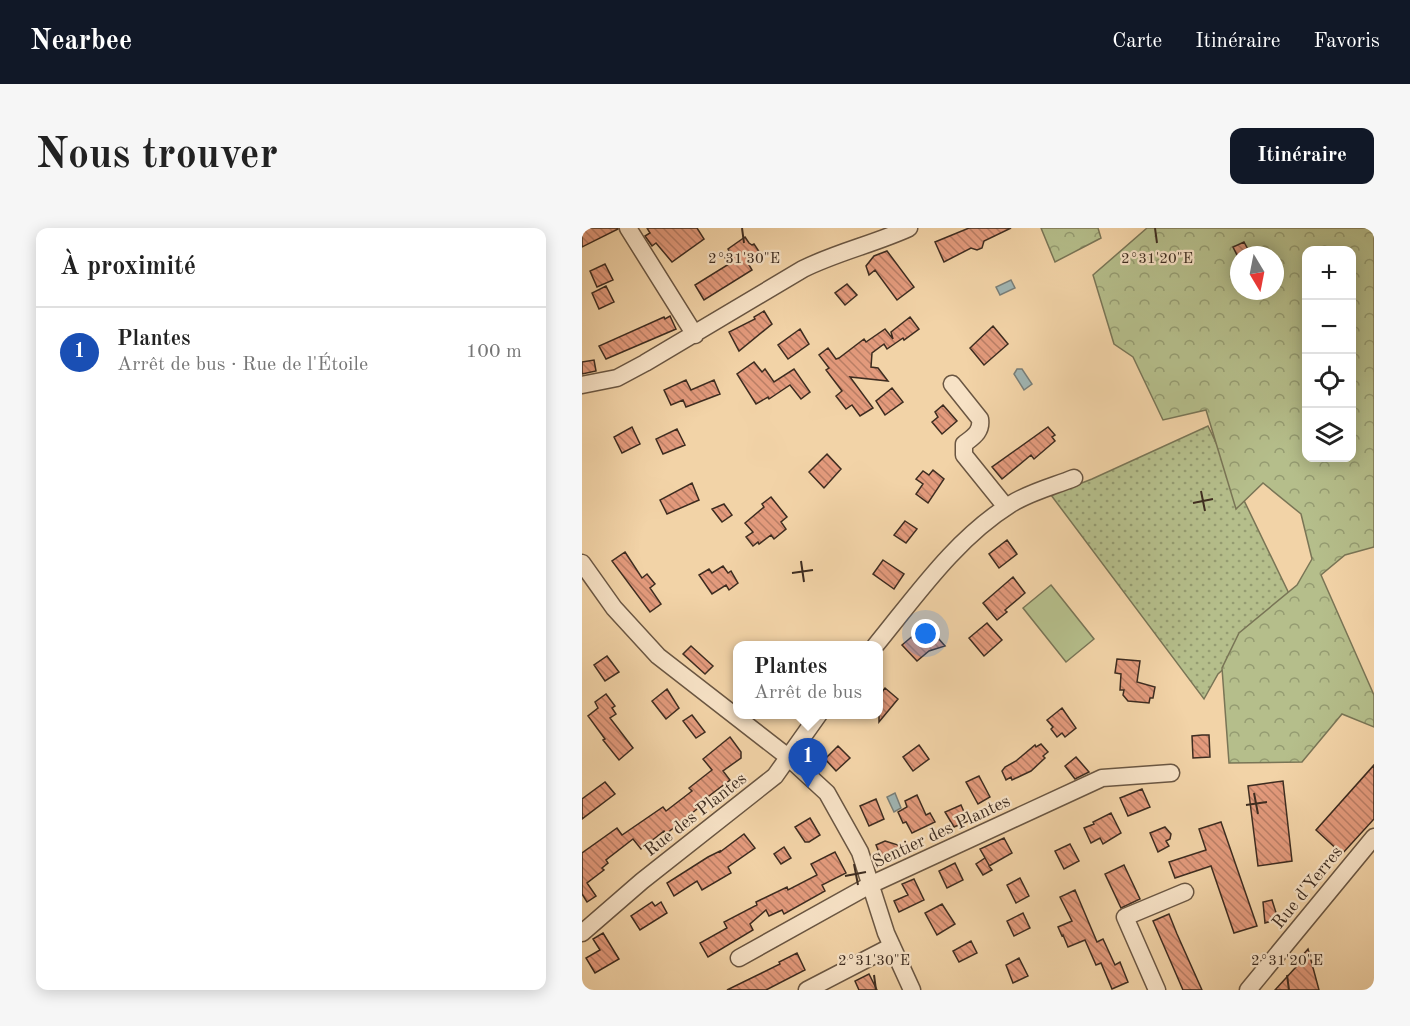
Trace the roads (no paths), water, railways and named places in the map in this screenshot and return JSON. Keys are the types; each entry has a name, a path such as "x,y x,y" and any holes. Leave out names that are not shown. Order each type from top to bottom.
{"street":[{"path":"628,228 695,335"},
{"path":"582,385 617,378 695,335 803,269 881,234 909,228"},
{"path":"952,384 980,419 981,424 977,434 964,444 964,455 1006,507"},
{"path":"878,641 947,559 974,531 1012,503 1074,478"},
{"path":"582,563 614,608 658,657 733,715"},
{"path":"739,719 788,757 827,793 860,852 892,946 912,990"},
{"name":"Rue des Plantes","path":"582,933 642,881 775,776 815,719"},
{"name":"Sentier des Plantes","path":"739,958 870,885 1102,778 1171,773"},
{"name":"Rue d'Yerres","path":"1248,990 1374,837"},
{"path":"1157,990 1125,917 1185,892"},
{"path":"807,990 892,946"}],"place":[{"name":"Plantes","path":"808,788"}]}
